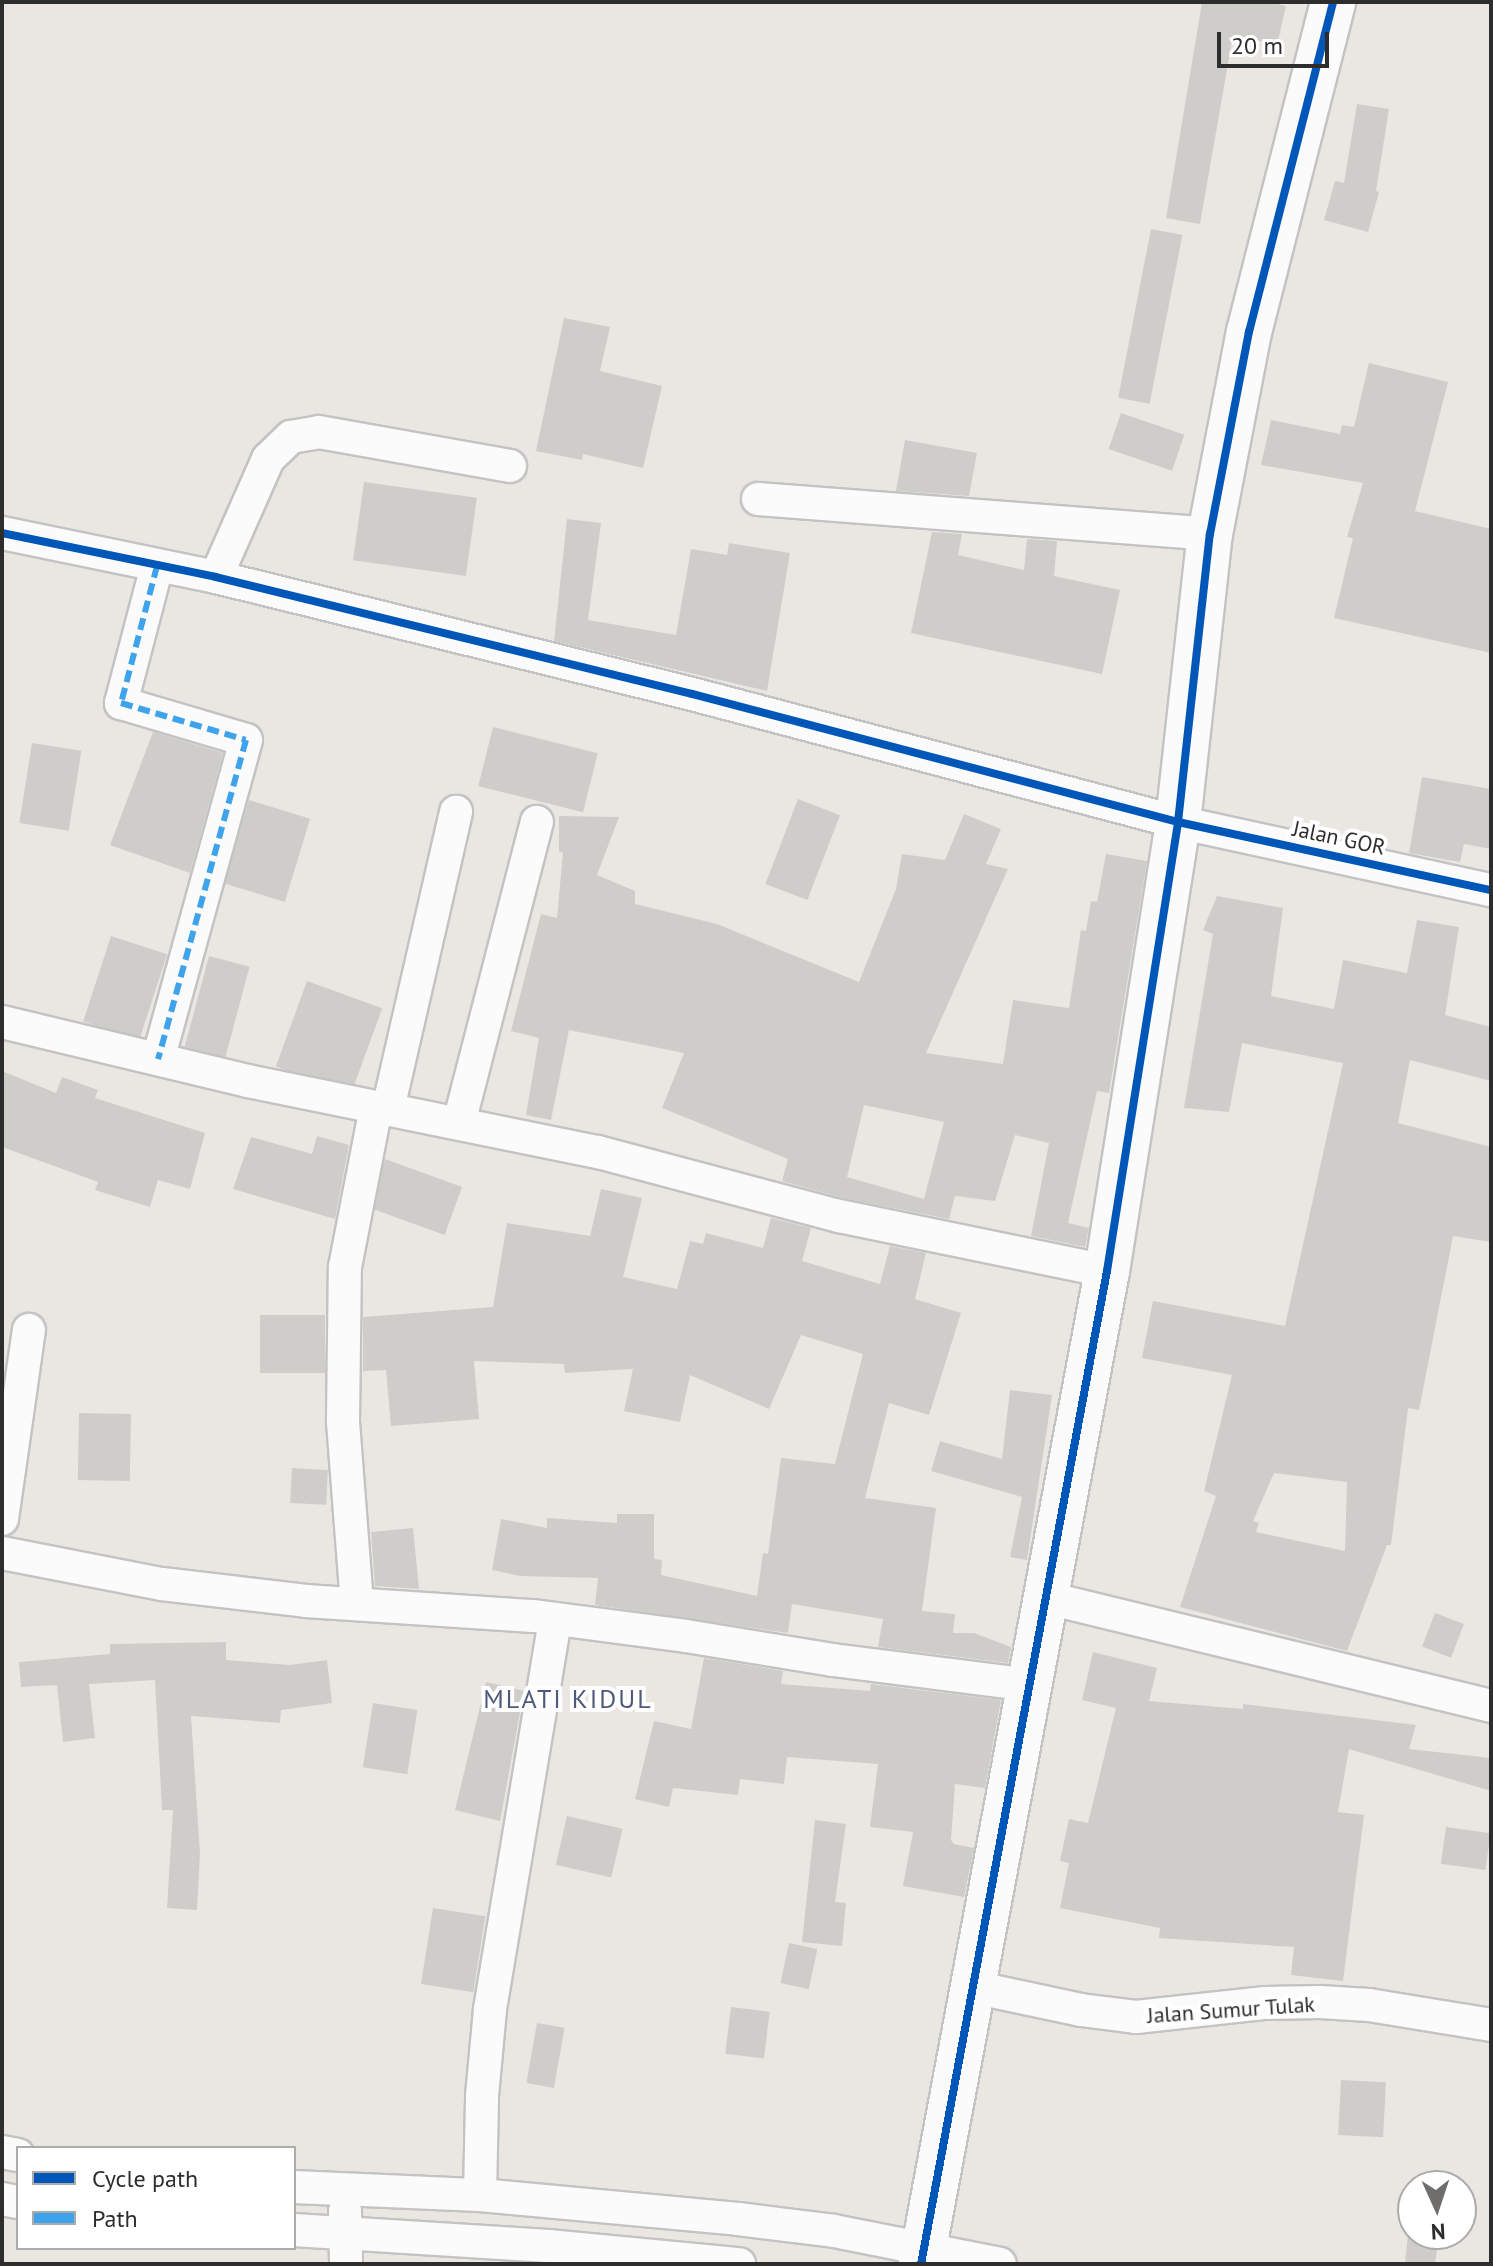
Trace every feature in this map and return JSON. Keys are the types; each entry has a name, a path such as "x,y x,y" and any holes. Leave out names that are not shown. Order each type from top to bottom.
{"street":[{"path":"923,2256 1107,1271 1178,822 1210,534 1249,332 1333,2"},
{"path":"216,577 268,459 291,437 319,432 510,466"},
{"path":"758,499 1210,534"},
{"name":"Jalan GOR","path":"2,533 216,577 692,694 1178,822 1491,890"},
{"path":"157,566 121,703 246,740 158,1059"},
{"path":"357,1604 343,1421 345,1267 456,812"},
{"path":"459,1123 537,822"},
{"path":"2,1022 382,1108 598,1152 839,1216 1107,1271"},
{"path":"2,1519 29,1330"},
{"path":"2,1553 147,1582 357,1604 555,1619 1031,1685"},
{"path":"1048,1598 1491,1706"},
{"path":"480,2195 482,2096 490,2009 555,1619"},
{"name":"Jalan Sumur Tulak","path":"973,1987 1136,2017 1265,2003 1320,2002 1369,2005 1491,2025"},
{"path":"296,2188 345,2222 739,2264"},
{"path":"296,2230 480,2195 765,2222 923,2256 1000,2264"}],"building":[{"path":"1202,2 1269,2 1286,6 1277,45 1233,35 1200,224 1166,218"},
{"path":"1357,104 1389,109 1376,191 1379,192 1368,232 1324,220 1335,181 1344,183"},
{"path":"1151,229 1182,235 1150,404 1118,398"},
{"path":"564,318 610,327 600,371 662,386 643,468 583,454 582,460 536,451"},
{"path":"1369,363 1448,382 1415,511 1491,529 1491,653 1334,618 1353,538 1347,537 1363,483 1261,465 1271,420 1340,434 1342,425 1354,427"},
{"path":"1121,413 1184,435 1172,471 1109,449"},
{"path":"905,440 977,453 969,496 896,491"},
{"path":"364,482 477,498 466,576 353,560"},
{"path":"567,519 601,523 588,620 676,635 691,549 727,555 729,543 790,553 767,691 554,641"},
{"path":"932,532 962,534 958,555 1024,570 1027,539 1057,541 1054,576 1120,590 1102,674 911,633"},
{"path":"493,727 598,753 583,812 478,786"},
{"path":"153,732 223,753 190,873 110,845"},
{"path":"32,743 81,751 69,831 19,823"},
{"path":"1422,777 1491,789 1491,849 1464,844 1460,862 1409,853"},
{"path":"798,799 840,815 807,900 765,884"},
{"path":"249,800 310,819 285,902 224,883"},
{"path":"964,814 1001,829 986,864 1008,869 926,1053 1003,1064 1013,1000 1069,1008 1081,930 1086,931 1091,901 1097,902 1106,854 1147,861 1109,1093 1097,1091 1068,1223 1089,1228 1085,1247 1031,1236 1049,1143 1015,1135 995,1201 955,1196 949,1219 843,1198 782,1181 788,1159 662,1108 684,1053 569,1030 551,1120 526,1115 539,1038 511,1031 541,914 557,918 563,852 559,852 559,816 619,817 597,875 635,891 635,904 717,924 859,982 896,889 902,854 945,860","holes":["864,1105 944,1122 924,1199 847,1177"]},
{"path":"1217,896 1283,908 1271,996 1334,1009 1343,960 1407,973 1417,920 1459,927 1445,1015 1491,1027 1491,1081 1410,1060 1398,1123 1491,1147 1491,1242 1453,1236 1419,1410 1408,1408 1391,1545 1387,1545 1347,1651 1180,1607 1216,1496 1204,1491 1232,1375 1142,1358 1153,1301 1285,1326 1343,1063 1242,1043 1229,1112 1184,1108 1213,934 1203,930","holes":["1274,1473 1347,1482 1345,1551 1256,1532 1259,1523 1253,1521"]},
{"path":"111,936 167,954 139,1040 83,1022"},
{"path":"209,956 250,967 225,1058 185,1047"},
{"path":"307,981 382,1008 351,1094 276,1067"},
{"path":"2,1071 56,1093 62,1077 98,1090 95,1098 205,1133 190,1189 158,1180 150,1207 95,1190 98,1182 2,1147"},
{"path":"317,1136 349,1145 335,1219 233,1189 251,1137 312,1154"},
{"path":"385,1159 462,1187 445,1235 368,1207"},
{"path":"601,1189 642,1198 623,1277 677,1289 690,1241 703,1244 706,1233 763,1248 771,1218 811,1228 802,1261 880,1284 890,1246 926,1253 915,1299 961,1313 929,1415 889,1403 865,1498 936,1508 922,1611 955,1614 953,1633 974,1633 1011,1647 1008,1663 878,1647 883,1619 792,1604 788,1633 595,1605 598,1578 520,1576 492,1570 501,1519 547,1528 547,1518 617,1523 617,1514 654,1514 654,1559 662,1560 661,1575 757,1596 763,1553 768,1554 781,1458 835,1464 863,1354 801,1335 769,1409 690,1375 680,1422 624,1411 633,1369 565,1373 564,1364 474,1361 479,1419 391,1426 386,1370 363,1371 363,1317 493,1307 507,1223 590,1236"},
{"path":"260,1315 325,1315 325,1373 260,1373"},
{"path":"1010,1390 1052,1395 1027,1560 1010,1557 1022,1497 931,1471 940,1441 1002,1459"},
{"path":"79,1413 131,1414 130,1481 78,1480"},
{"path":"292,1468 328,1470 326,1505 290,1503"},
{"path":"413,1528 419,1589 375,1586 371,1532"},
{"path":"1435,1613 1464,1624 1451,1658 1422,1647"},
{"path":"226,1642 226,1660 290,1665 327,1660 332,1703 281,1710 280,1723 191,1716 200,1854 197,1910 167,1908 173,1810 162,1810 155,1680 89,1684 95,1738 63,1742 57,1685 21,1687 19,1662 110,1654 110,1644"},
{"path":"1093,1652 1157,1668 1149,1701 1243,1709 1243,1704 1416,1725 1409,1749 1491,1758 1491,1791 1349,1749 1338,1812 1364,1815 1343,1981 1291,1975 1294,1947 1159,1938 1160,1928 1060,1908 1069,1863 1060,1861 1069,1819 1088,1823 1116,1708 1082,1700"},
{"path":"704,1658 783,1671 781,1684 870,1691 871,1684 1001,1700 985,1788 955,1784 951,1840 954,1844 974,1848 964,1897 903,1886 913,1832 870,1827 878,1764 787,1757 784,1784 740,1779 738,1795 673,1788 669,1807 635,1799 654,1721 691,1729"},
{"path":"486,1682 524,1691 500,1821 455,1810"},
{"path":"373,1703 417,1710 407,1774 363,1767"},
{"path":"567,1816 623,1829 611,1878 556,1865"},
{"path":"815,1820 846,1824 835,1902 846,1903 842,1946 802,1942"},
{"path":"1446,1827 1491,1833 1485,1870 1441,1864"},
{"path":"433,1908 485,1916 473,1992 421,1984"},
{"path":"789,1943 817,1949 809,1989 780,1983"},
{"path":"731,2007 770,2012 764,2058 725,2054"},
{"path":"537,2023 565,2028 554,2088 526,2083"},
{"path":"1341,2080 1386,2082 1383,2137 1338,2135"},
{"path":"1406,2250 1437,2250 1435,2264 1405,2264"}],"marked path":[{"path":"157,566 121,703 246,740 158,1059"}],"cycle path":[{"path":"921,2264 1107,1271 1178,822 1210,534 1249,332 1333,2"},
{"path":"2,533 216,577 692,694 1178,822 1491,890"}],"district":[{"name":"MLATI KIDUL","path":"568,1699"}]}
